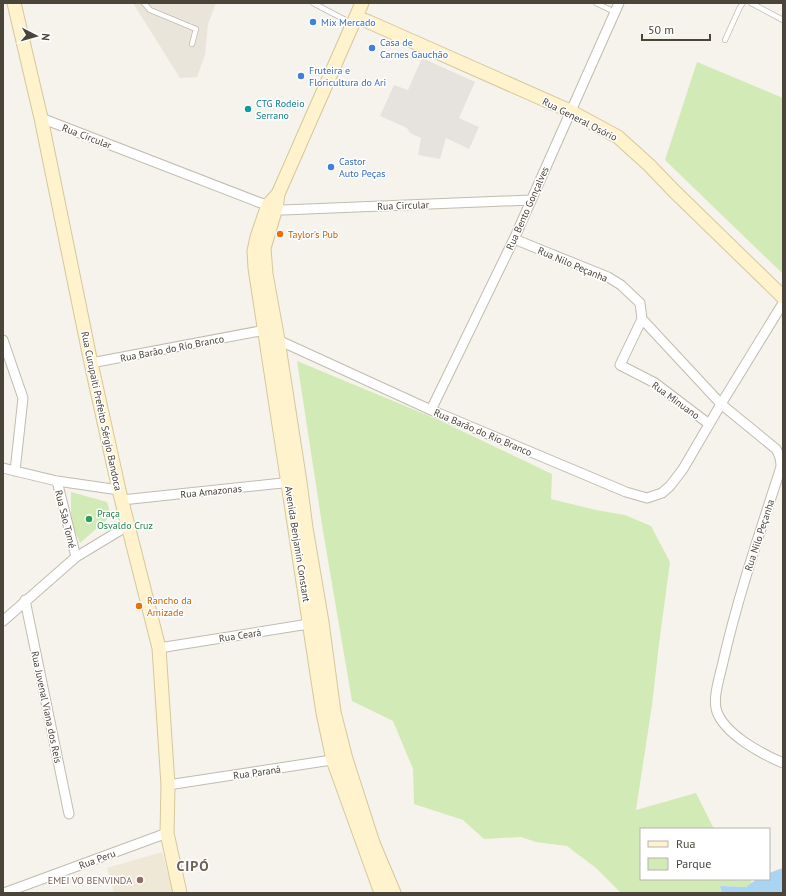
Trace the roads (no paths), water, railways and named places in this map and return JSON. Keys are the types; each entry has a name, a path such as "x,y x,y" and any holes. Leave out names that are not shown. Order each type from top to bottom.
{"street":[{"name":"Rua Curupaiti Prefeito Sérgio Bandoca","path":"14,3 41,118 91,363 121,495 159,648 168,785 167,833 180,893"},
{"name":"Avenida Benjamin Constant","path":"362,3 278,194 257,237 254,250 255,268 265,330 294,482 306,528 316,623 334,712 340,759 381,893"},
{"name":"Rua Bento Gonçalves","path":"431,410 514,239 530,200 619,3"},
{"name":"Rua General Osório","path":"354,20 369,22 570,112 618,137 639,155 783,297"},
{"name":"Rua Circular","path":"41,118 283,210 530,200"},
{"name":"Avenida Benjamin Constant","path":"272,207 264,248 266,274 278,340 294,482"},
{"name":"Rua Nilo Peçanha","path":"514,239 608,277 621,285 640,303 642,319 721,404 776,449 781,459 781,467 748,567 729,635 716,699 717,711 722,721 745,743 762,754 783,763"},
{"name":"Rua Barão do Rio Branco","path":"91,363 265,330 278,340 431,410 626,492 646,498 662,494 683,469 783,303"},
{"name":"Rua Minuano","path":"642,319 620,365 655,383 709,424"},
{"path":"3,340 23,398 15,471"},
{"name":"Rua Amazonas","path":"3,468 121,495 294,482"},
{"name":"Rua São Tomé","path":"57,481 76,557"},
{"path":"3,621 25,600 76,557 129,525"},
{"name":"Rua Juvenal Viana dos Reis","path":"25,600 69,814"},
{"name":"Rua Ceará","path":"159,648 316,623"},
{"name":"Avenida Benjamin Constant","path":"340,759 394,893"},
{"name":"Rua Paraná","path":"168,785 340,759"},
{"name":"Rua Peru","path":"4,893 167,833"}],"lane":[{"path":"144,3 150,10 196,29 192,44"},
{"path":"313,3 354,20"},
{"path":"596,3 615,12"},
{"path":"725,40 743,3"},
{"path":"750,3 783,20"}],"water":[{"path":"783,868 783,893 722,893 720,886 746,887 756,880 770,880 770,873"}],"place":[{"name":"Mix Mercado","path":"313,22"},
{"name":"Casa de Carnes Gauchão","path":"372,48"},
{"name":"Fruteira e Floricultura do Ari","path":"301,76"},
{"name":"CTG Rodeio Serrano","path":"248,109"},
{"name":"Castor Auto Peças","path":"331,167"},
{"name":"Taylor's Pub","path":"280,234"},
{"name":"Praça Osvaldo Cruz","path":"89,519"},
{"name":"Rancho da Amizade","path":"139,606"},
{"name":"EMEI VO BENVINDA","path":"140,880"}],"district":[{"name":"CIPÓ","path":"193,866"}]}
